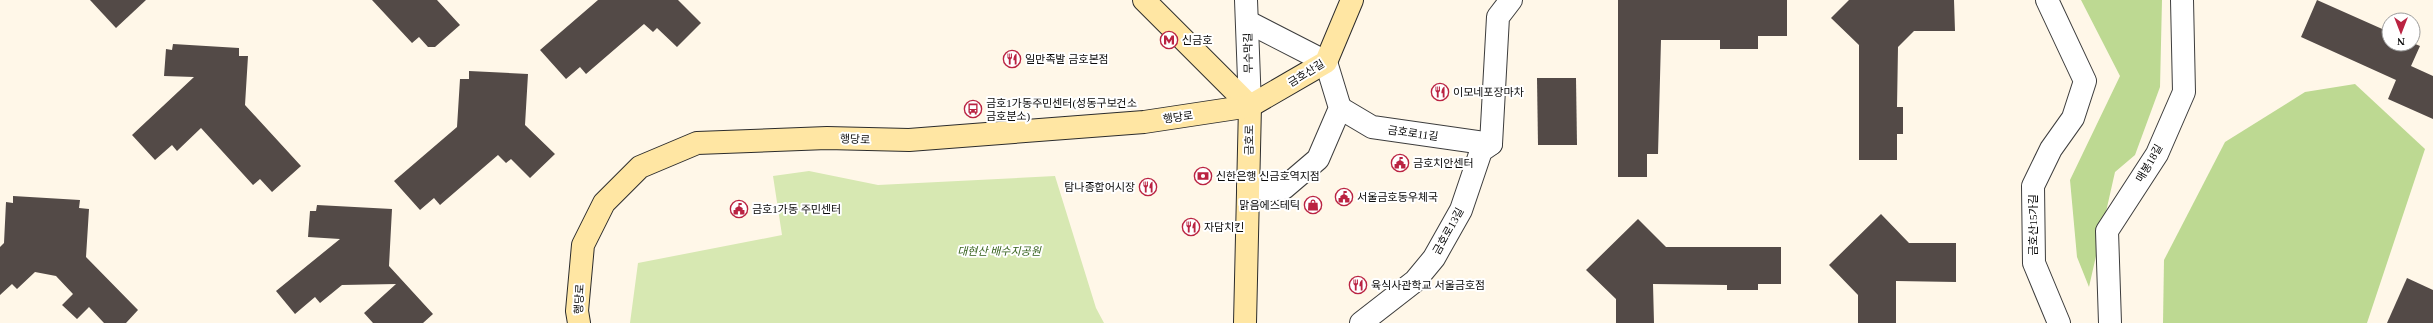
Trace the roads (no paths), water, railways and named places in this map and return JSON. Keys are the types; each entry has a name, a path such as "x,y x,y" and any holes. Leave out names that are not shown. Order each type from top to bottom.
{"main road":[{"path":"1144,0 1250,106"},
{"name":"금호산길","path":"1250,106 1326,62 1352,0"},
{"name":"금호로","path":"1245,323 1250,106"},
{"name":"행당로","path":"579,323 577,311 583,245 604,203 640,167 697,143 827,138 909,140 955,137 1144,122 1250,106"}],"street":[{"name":"무수막길","path":"1246,0 1250,106"},
{"path":"1491,144 1498,17 1511,0"},
{"name":"금호산15가길","path":"2047,0 2085,81 2073,118 2051,149 2033,186 2034,263 2059,323"},
{"name":"매봉18길","path":"2110,323 2107,231 2156,154 2184,92 2182,0"},
{"path":"1248,22 1326,62 1340,108 1318,159 1284,188 1271,190 1248,187"},
{"name":"금호로11길","path":"1340,108 1372,127 1491,144"},
{"name":"금호로13길","path":"1361,323 1415,281 1434,258 1461,210 1481,151 1491,144"}],"place":[{"name":"신금호","path":"1169,40"},
{"name":"일만족발 금호본점","path":"1012,59"},
{"name":"이모네포장마차","path":"1440,92"},
{"name":"금호1가동주민센터(성동구보건소 금호분소)","path":"973,109"},
{"name":"금호치안센터","path":"1400,163"},
{"name":"신한은행 신금호역지점","path":"1203,176"},
{"name":"탐나종합어시장","path":"1148,187"},
{"name":"서울금호동우체국","path":"1344,197"},
{"name":"맑음에스테틱","path":"1313,205"},
{"name":"금호1가동 주민센터","path":"739,209"},
{"name":"자담치킨","path":"1191,227"},
{"name":"육식사관학교 서울금호점","path":"1358,285"}],"park label":[{"name":"대현산 배수지공원","path":"999,251"}]}
